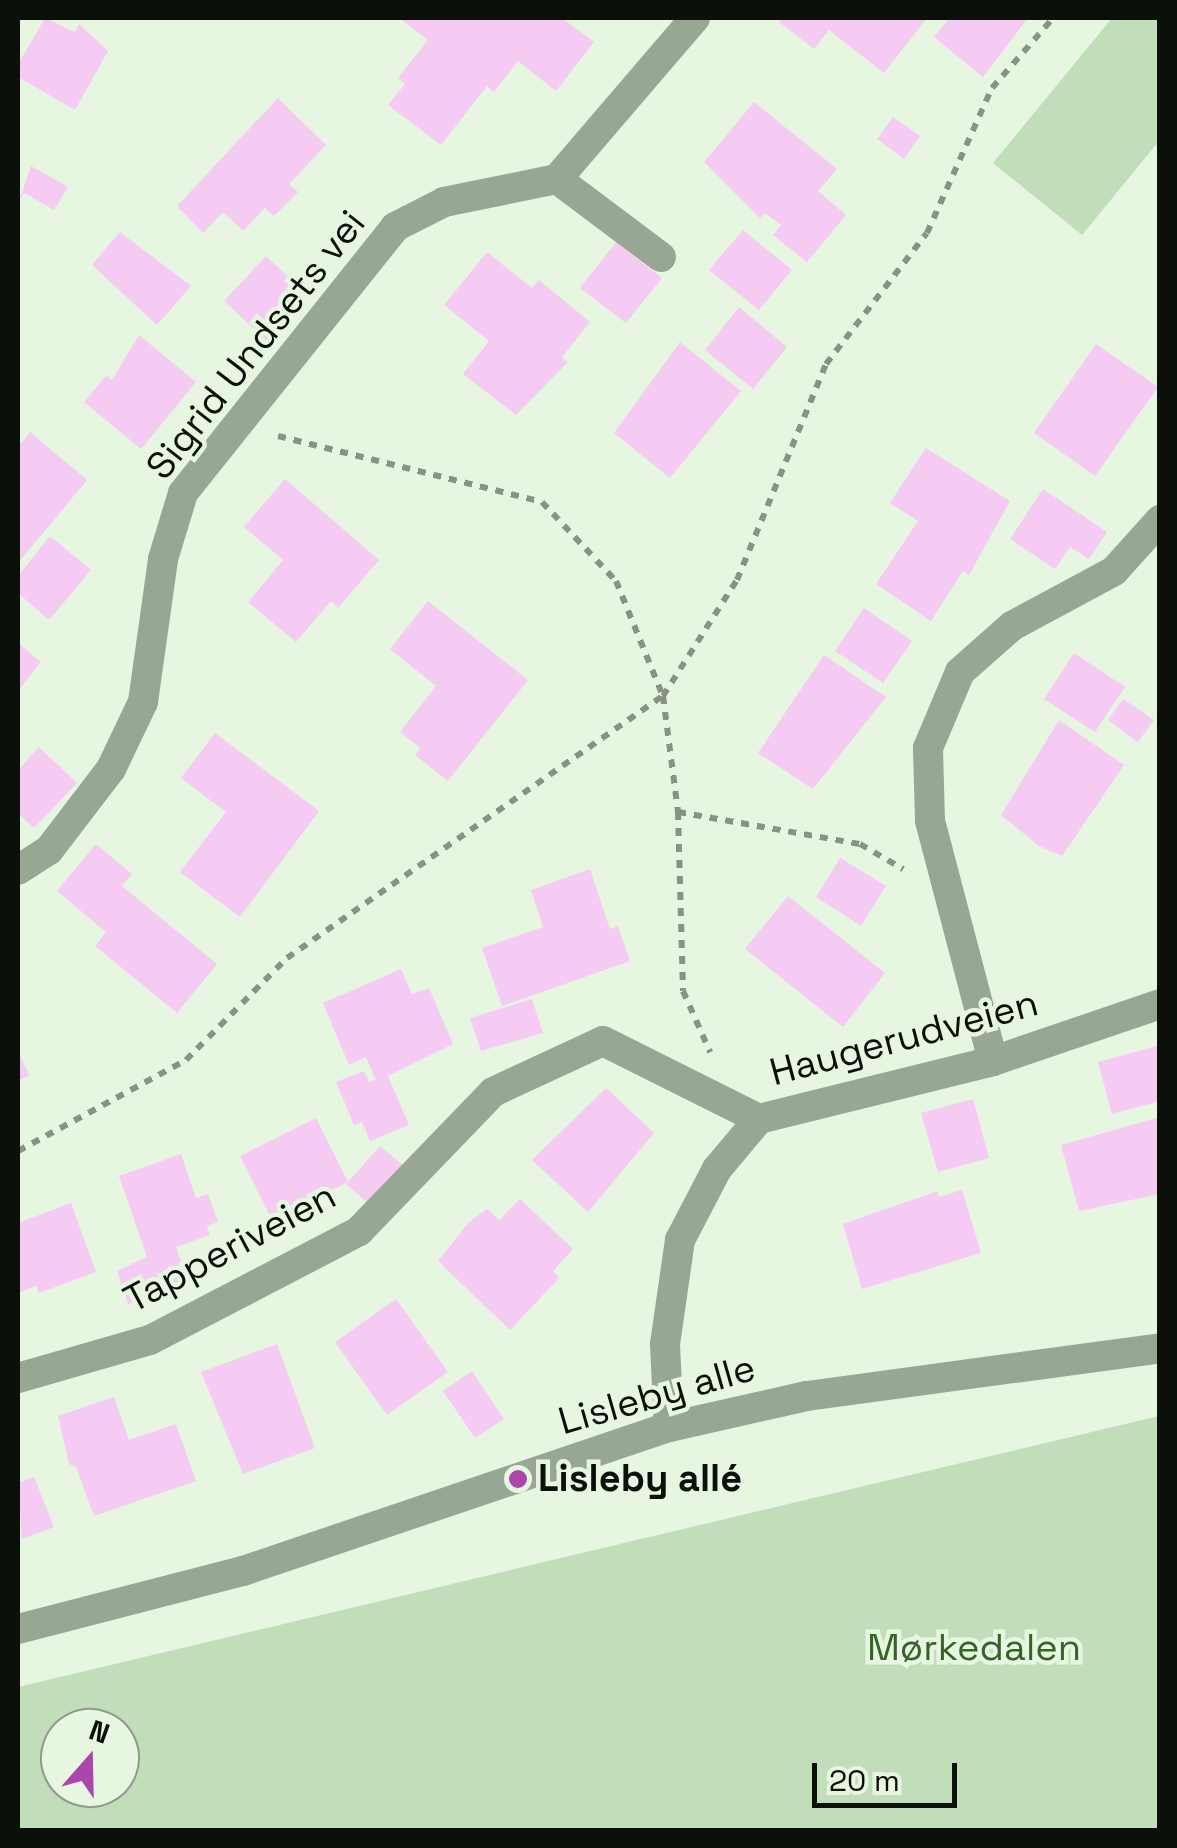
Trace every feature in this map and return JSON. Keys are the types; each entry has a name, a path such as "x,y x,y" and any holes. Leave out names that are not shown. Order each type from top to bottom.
{"street":[{"path":"660,258 557,179 695,18"},
{"name":"Sigrid Undsets vei","path":"18,870 49,850 111,768 142,702 163,560 183,493 250,417 396,227 444,202 557,179"},
{"path":"993,1061 930,822 928,748 960,672 1012,626 1114,571 1160,520"},
{"name":"Haugerudveien","path":"669,1427 665,1344 680,1240 748,1116 993,1061 1160,1004"},
{"name":"Tapperiveien","path":"18,1378 150,1340 358,1230 492,1092 603,1041 748,1116"},
{"name":"Lisleby alle","path":"18,1628 243,1571 669,1427 807,1396 1160,1348"}],"path":[{"path":"18,1151 186,1060 287,958 663,696 737,580 826,364 926,232 992,88 1053,18"},
{"path":"250,417 274,435 542,502 616,581 663,696 678,812 684,991 748,1116"},
{"path":"678,812 860,844 946,894"}],"green space":[{"path":"1112,18 1159,18 1159,141 1082,235 993,163"},
{"name":"Mørkedalen","path":"1159,1416 1159,1830 18,1830 18,1687"}],"building":[{"path":"45,18 75,32 79,24 108,51 75,110 18,77 18,64"},
{"path":"399,18 562,18 594,42 556,91 518,61 494,92 487,86 441,145 388,105 405,84 398,78 428,40"},
{"path":"782,18 927,18 884,73 829,30 814,49 779,22"},
{"path":"950,18 1028,18 983,77 934,37"},
{"path":"278,98 326,145 289,184 298,192 274,216 265,208 243,231 223,212 203,233 177,206"},
{"path":"754,102 837,169 818,191 846,215 807,262 773,235 781,225 765,213 760,218 704,162"},
{"path":"893,117 920,136 904,159 877,139"},
{"path":"31,166 68,187 54,210 24,193 18,204"},
{"path":"743,230 792,270 759,310 709,270"},
{"path":"120,232 191,286 157,325 92,265"},
{"path":"616,242 662,278 626,323 580,288"},
{"path":"487,252 532,288 539,280 590,322 562,357 568,362 516,415 463,374 489,341 444,305"},
{"path":"266,256 308,296 266,340 224,301"},
{"path":"739,307 787,347 753,389 705,350"},
{"path":"139,335 196,382 141,449 84,402 106,376 112,380"},
{"path":"680,342 741,391 670,478 614,433"},
{"path":"1096,344 1158,387 1095,476 1034,433"},
{"path":"30,432 87,480 18,563 18,447"},
{"path":"926,448 1010,501 969,575 963,571 931,621 876,584 918,521 890,503"},
{"path":"285,479 379,560 338,608 331,601 296,642 248,602 283,560 244,527"},
{"path":"1043,489 1107,532 1089,559 1070,547 1055,569 1010,539"},
{"path":"50,536 91,570 49,620 18,593 18,576"},
{"path":"428,601 528,680 448,781 415,755 420,748 400,732 436,686 390,649"},
{"path":"864,608 912,641 883,683 835,651"},
{"path":"18,643 41,662 18,691"},
{"path":"1074,653 1125,687 1095,732 1044,699"},
{"path":"824,655 886,697 813,789 758,753"},
{"path":"1123,699 1154,720 1138,742 1108,720"},
{"path":"1059,720 1124,765 1062,856 1039,846 1001,815"},
{"path":"215,733 319,811 240,917 180,872 226,812 181,778"},
{"path":"39,747 77,783 34,828 18,813 18,770"},
{"path":"96,844 132,874 122,886 217,964 177,1013 95,946 106,932 57,891"},
{"path":"840,858 886,886 861,926 816,897"},
{"path":"590,869 610,929 618,926 630,961 502,1006 482,948 543,927 531,890"},
{"path":"788,896 885,973 843,1027 745,949"},
{"path":"401,969 412,994 429,988 453,1044 388,1076 409,1125 370,1141 362,1122 354,1125 336,1082 364,1071 369,1082 376,1080 366,1057 349,1065 323,1003"},
{"path":"532,999 543,1033 481,1051 470,1018"},
{"path":"1157,1046 1160,1101 1112,1114 1098,1062"},
{"path":"18,1051 29,1075 18,1081"},
{"path":"606,1088 654,1133 588,1212 532,1160"},
{"path":"973,1099 989,1158 938,1172 921,1113"},
{"path":"1160,1117 1160,1194 1079,1211 1061,1145"},
{"path":"316,1118 348,1182 272,1220 240,1156"},
{"path":"380,1146 405,1167 371,1206 346,1184"},
{"path":"181,1154 196,1198 208,1194 218,1222 207,1226 210,1235 176,1247 190,1285 128,1304 117,1271 147,1257 119,1176"},
{"path":"962,1190 981,1253 862,1289 843,1224 938,1191 939,1197"},
{"path":"520,1199 573,1249 553,1271 559,1278 510,1330 438,1261 469,1222 487,1209 499,1220"},
{"path":"71,1203 96,1272 39,1293 36,1286 18,1293 18,1223"},
{"path":"396,1299 448,1372 387,1415 335,1342"},
{"path":"277,1344 315,1448 243,1474 201,1372"},
{"path":"472,1371 504,1419 475,1438 443,1391"},
{"path":"114,1397 129,1440 176,1424 196,1481 94,1516 76,1467 69,1464 58,1416"},
{"path":"34,1477 54,1527 22,1539 18,1483"}],"place":[{"name":"Lisleby allé","path":"518,1479"}]}
